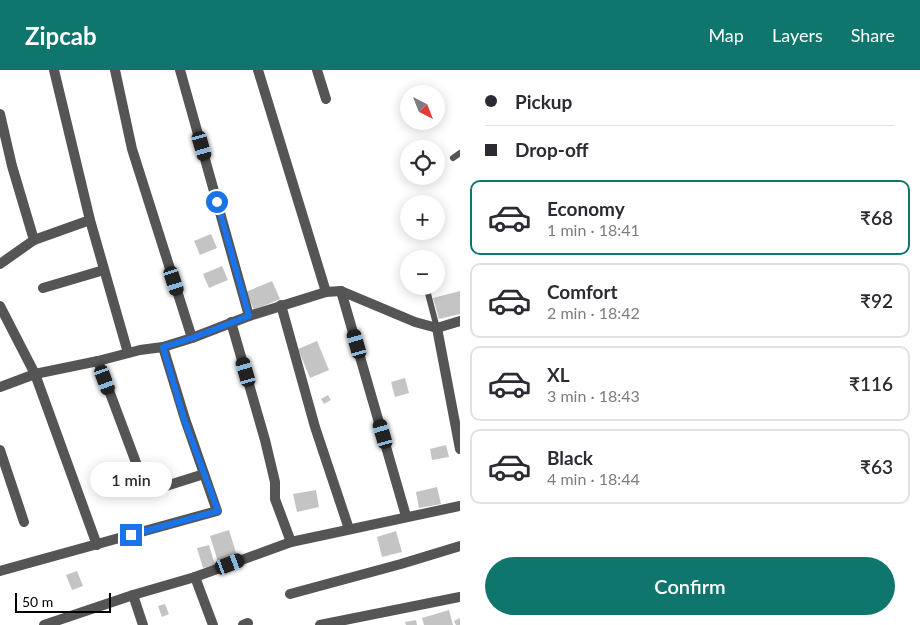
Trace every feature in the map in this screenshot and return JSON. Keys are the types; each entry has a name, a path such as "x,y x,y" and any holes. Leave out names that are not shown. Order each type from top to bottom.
{"street":[{"path":"54,70 90,220 128,353"},
{"path":"115,70 132,149 192,338"},
{"path":"180,70 249,316"},
{"path":"258,70 326,292"},
{"path":"317,70 326,100"},
{"path":"0,114 5,158 34,240"},
{"path":"0,264 34,240 90,220"},
{"path":"43,288 104,270"},
{"path":"341,291 406,516"},
{"path":"0,387 35,374 163,347 281,305 326,292 341,291 415,322 437,328 460,321"},
{"path":"281,305 315,426 349,529"},
{"path":"0,306 35,374 97,545"},
{"path":"231,322 265,440 275,482 275,500 291,542"},
{"path":"437,328 460,449"},
{"path":"0,571 218,511 184,419 163,347"},
{"path":"98,361 147,492 204,474"},
{"path":"0,450 24,522"},
{"path":"44,625 56,623 132,595 195,577 291,542 460,506"},
{"path":"290,594 460,546"},
{"path":"195,577 213,625"},
{"path":"132,595 143,625"},
{"path":"320,625 460,597"}],"lane":[{"path":"453,158 460,153"},
{"path":"428,295 437,328"}],"building":[{"path":"211,234 217,248 200,255 194,241"},
{"path":"222,266 228,280 209,288 203,274"},
{"path":"272,281 280,299 254,310 246,292"},
{"path":"460,291 460,314 439,319 433,298"},
{"path":"317,341 329,370 310,378 298,349"},
{"path":"405,378 409,393 395,397 391,382"},
{"path":"328,395 331,400 324,404 321,399"},
{"path":"446,445 449,457 432,460 430,449"},
{"path":"437,487 441,504 419,508 416,492"},
{"path":"316,490 319,507 297,512 293,494"},
{"path":"229,530 237,556 218,562 210,536"},
{"path":"396,531 402,552 382,557 377,537"},
{"path":"209,545 215,565 203,568 197,548"},
{"path":"77,571 83,586 72,590 66,575"},
{"path":"165,604 169,614 162,617 158,606"},
{"path":"449,610 453,625 424,625 422,618"},
{"path":"460,618 460,625 456,625 454,621"},
{"path":"416,620 417,625 406,625 405,622"}],"route":[{"path":"131,535 218,511 184,419 163,347 249,316 217,202"}]}
